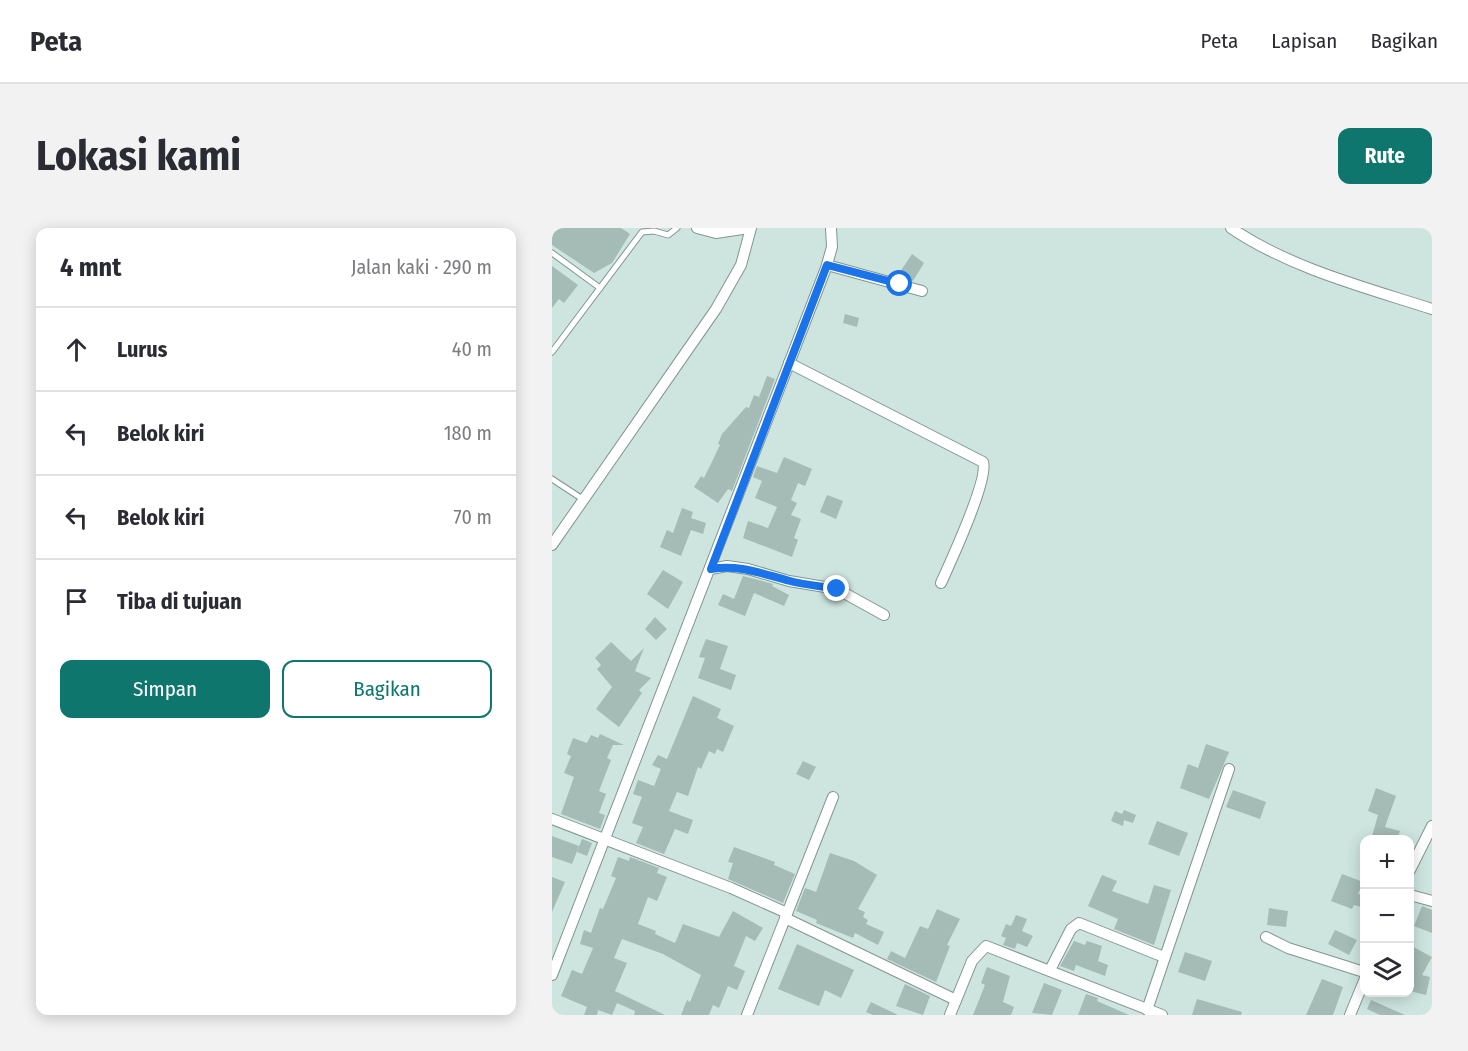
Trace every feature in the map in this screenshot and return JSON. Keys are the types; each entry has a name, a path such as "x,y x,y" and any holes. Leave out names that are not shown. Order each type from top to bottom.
{"street":[{"path":"552,545 716,309 741,265 750,228 716,233 697,228"},
{"path":"552,975 827,265 832,247 831,228"},
{"path":"1231,228 1265,248 1324,273 1432,309"},
{"path":"827,265 922,291"},
{"path":"789,363 983,462 984,473 964,530 941,583"},
{"path":"711,569 727,567 748,569 800,584 837,589 884,615"},
{"path":"1147,1010 1229,769"},
{"path":"747,1015 832,797"},
{"path":"552,819 731,888 956,1000"},
{"path":"1414,862 1432,826"},
{"path":"1414,896 1432,902"},
{"path":"1050,970 1071,929 1080,923 1164,957"},
{"path":"1266,936 1288,948 1360,970"},
{"path":"950,1015 972,961 986,946 1162,1015"},
{"path":"1350,1015 1360,992"}],"lane":[{"path":"552,352 642,232 654,231 668,235 677,228"},
{"path":"552,254 600,288"},
{"path":"552,479 584,500"}],"building":[{"path":"552,228 621,228 630,234 612,263 594,273 552,245"},
{"path":"912,254 924,263 913,281 900,272"},
{"path":"552,266 578,285 564,303 559,299 552,308"},
{"path":"845,314 859,318 857,327 843,323"},
{"path":"767,376 775,379 732,491 728,489 718,503 694,487 701,476 704,478 720,445 718,444 722,434 746,407 749,408 754,395 759,397"},
{"path":"784,457 812,469 805,486 798,483 791,500 797,503 791,515 801,519 794,538 798,540 792,557 743,538 748,521 768,528 777,507 755,498 762,481 753,477 757,466 777,473"},
{"path":"827,495 843,501 836,519 820,512"},
{"path":"682,508 693,512 691,518 706,523 703,534 691,530 681,556 660,547 667,530 673,533"},
{"path":"663,570 683,582 668,609 647,594"},
{"path":"743,576 773,584 772,586 789,595 784,606 754,593 745,616 718,605 723,594 734,599"},
{"path":"655,617 667,629 656,640 645,629"},
{"path":"706,639 728,646 720,669 736,675 731,690 698,678 705,658 699,657"},
{"path":"611,642 631,661 644,648 635,671 651,678 639,690 642,693 619,727 596,709 612,687 597,669 601,665 595,658"},
{"path":"693,696 721,709 717,718 734,726 723,752 717,749 715,754 709,751 701,769 698,767 688,796 677,792 669,811 693,820 688,834 675,829 664,854 636,843 643,827 632,823 642,797 633,794 638,780 654,786 661,769 652,765 658,755 667,759"},
{"path":"600,734 624,745 613,745 607,758 611,760 599,791 606,794 599,813 605,815 600,829 561,814 574,777 564,773 571,756 567,754 573,738 587,743 591,735 598,738"},
{"path":"1206,744 1229,752 1209,799 1180,788 1188,764 1198,768"},
{"path":"803,761 816,767 809,780 796,774"},
{"path":"1376,788 1396,796 1385,827 1400,831 1399,835 1372,835 1378,815 1368,811"},
{"path":"1233,790 1266,802 1260,819 1226,807"},
{"path":"1124,810 1136,815 1133,823 1124,820 1123,826 1111,821 1115,811 1122,814"},
{"path":"1157,821 1188,833 1179,856 1148,844"},
{"path":"552,836 579,846 572,864 552,857"},
{"path":"582,839 592,843 587,856 577,852"},
{"path":"734,847 775,862 774,865 795,874 783,903 728,879 733,863 728,862"},
{"path":"830,853 854,861 877,875 858,909 865,912 863,917 868,920 866,924 884,932 878,945 855,933 853,938 816,923 817,920 796,911 805,888 816,892"},
{"path":"618,857 629,861 630,857 659,868 657,873 667,877 657,901 648,897 638,924 656,931 655,934 675,943 683,924 719,937 733,911 763,928 755,941 746,936 734,966 745,971 737,990 728,986 719,1008 713,1005 709,1015 681,1015 687,1000 690,1002 701,975 663,954 622,939 614,958 627,963 615,991 665,1015 634,1015 635,1011 617,1003 612,1015 598,1010 597,1015 584,1015 587,1007 561,996 572,970 582,974 593,948 580,944 584,930 591,933 600,908 603,909 616,878 611,876"},
{"path":"1342,874 1360,881 1358,894 1360,895 1360,907 1354,905 1352,909 1331,901"},
{"path":"1102,875 1117,881 1112,891 1148,904 1154,885 1171,890 1154,945 1114,929 1118,919 1088,906"},
{"path":"552,877 565,882 552,912"},
{"path":"1422,906 1432,910 1432,933 1414,926"},
{"path":"1269,908 1288,911 1286,927 1267,925"},
{"path":"937,909 960,919 947,945 950,946 936,982 887,959 891,951 905,958 920,926 928,929"},
{"path":"1016,915 1027,919 1022,931 1033,936 1027,947 1017,943 1015,949 1003,945 1006,938 1001,936 1006,924 1011,926"},
{"path":"1335,930 1357,940 1349,955 1328,944"},
{"path":"1074,941 1085,945 1087,941 1102,946 1098,961 1108,965 1105,976 1076,965 1074,971 1060,966"},
{"path":"797,944 854,970 841,998 825,990 819,1006 778,989"},
{"path":"1414,947 1432,957 1422,975 1430,977 1426,995 1414,992"},
{"path":"1185,952 1212,961 1205,981 1178,972"},
{"path":"987,967 1010,976 1003,1002 1014,1007 1011,1015 973,1015 985,985 981,983"},
{"path":"1322,979 1343,987 1333,1015 1306,1015"},
{"path":"1044,983 1062,990 1052,1015 1032,1013"},
{"path":"905,984 930,996 923,1015 896,1006"},
{"path":"1086,994 1098,998 1097,1001 1129,1015 1078,1015"},
{"path":"1197,999 1242,1012 1241,1015 1192,1015"},
{"path":"1371,1000 1405,1015 1380,1015 1367,1009"},
{"path":"871,1002 898,1015 873,1015 866,1012"}],"route":[{"path":"837,589 800,584 738,567 711,569 827,265 900,284"}]}
